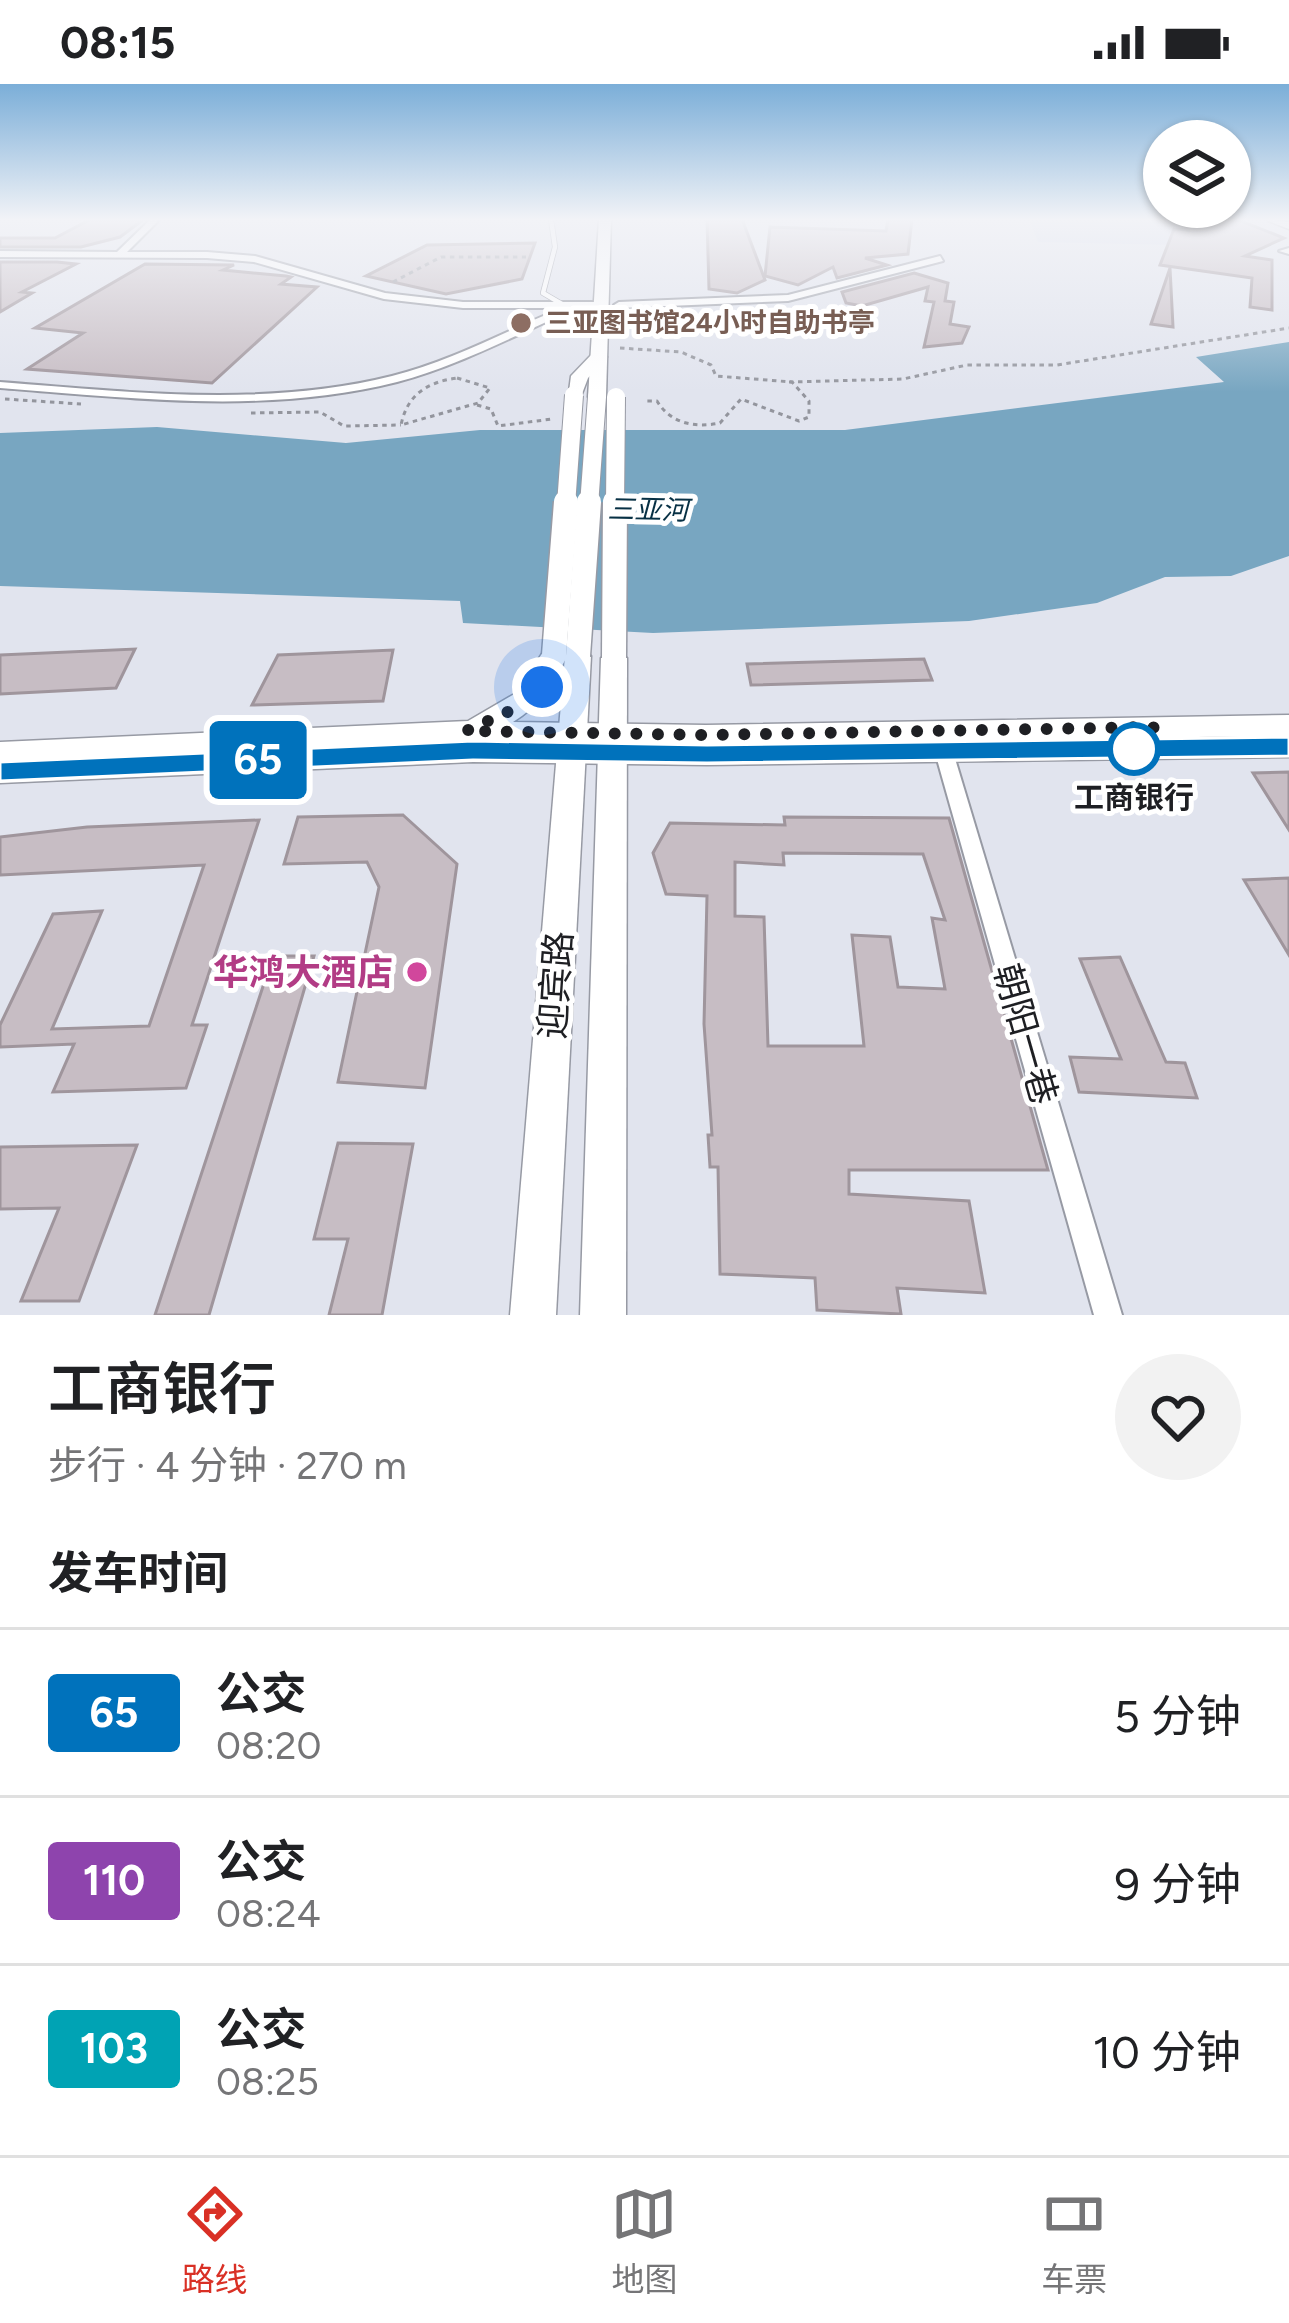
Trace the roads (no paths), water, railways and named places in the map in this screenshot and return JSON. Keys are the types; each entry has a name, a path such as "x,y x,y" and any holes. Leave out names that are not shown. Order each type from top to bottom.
{"main road":[{"path":"466,731 523,705 582,656 596,396 617,348 608,276"},
{"path":"582,656 596,396 580,376 598,357 614,276"},
{"name":"迎宾路","path":"532,1315 571,742 582,656"},
{"name":"迎宾路","path":"582,656 612,743 602,1315"},
{"path":"612,743 1289,725"},
{"path":"0,753 466,731 571,742"},
{"path":"0,772 571,742 944,752 1289,746"}],"street":[{"path":"312,276 370,294 569,308 788,298 872,276"},
{"path":"0,385 224,401 319,394 439,364 569,308"},
{"name":"朝阳一巷","path":"944,752 1108,1315"}],"lane":[{"path":"548,276 544,293 569,308"}],"water":[{"name":"三亚河","path":"1289,342 1289,556 1231,576 1165,577 1097,603 969,621 653,633 463,623 460,601 0,586 0,433 157,427 346,443 480,430 845,430 1224,382 1196,357"}],"place":[{"name":"三亚图书馆24小时自助书亭","path":"521,323"},
{"name":"工商银行","path":"1134,749"},
{"name":"华鸿大酒店","path":"417,972"}]}
